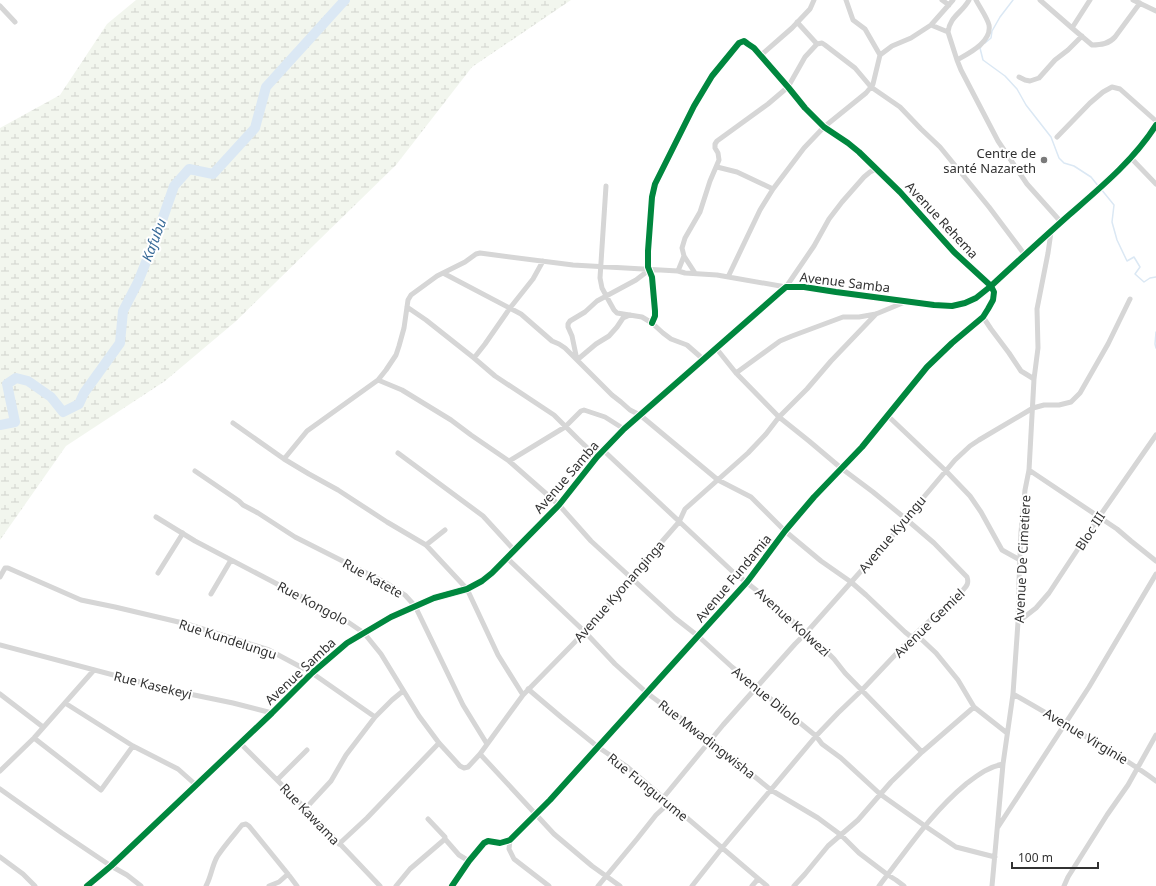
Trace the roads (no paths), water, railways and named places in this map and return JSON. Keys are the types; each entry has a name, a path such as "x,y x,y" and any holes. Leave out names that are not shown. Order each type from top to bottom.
{"street":[{"path":"760,56 792,28 810,9 814,0"},
{"path":"846,0 853,20 865,29 880,55"},
{"path":"942,0 949,5"},
{"path":"728,277 757,216 773,189 804,148 824,127 866,93 871,87 880,55 892,46 905,41 931,25 953,0"},
{"path":"969,0 965,7 951,20 948,32 961,70 991,130 1027,184 1061,222"},
{"path":"957,60 978,48 985,39 989,30 989,24 976,0"},
{"path":"1040,0 1092,45 1112,41 1140,3"},
{"path":"1072,28 1090,0"},
{"path":"1133,0 1156,11"},
{"path":"0,6 15,22"},
{"path":"797,22 817,44"},
{"path":"931,25 948,32"},
{"path":"1019,77 1030,81 1039,78 1055,60 1082,36"},
{"name":"Avenue Rehema","path":"649,270 648,251 653,191 688,117 712,76 739,43 744,41 788,86 805,108 824,127 848,142 900,192 954,252 991,286"},
{"path":"695,273 684,256 682,248 685,238 700,212 710,180 717,167 719,160 714,144 768,104 788,86 805,57 817,44 822,43 854,68 871,87 900,107 940,147 989,207 1025,255"},
{"path":"1057,137 1090,103 1103,92 1112,87 1120,89 1156,121"},
{"name":"Avenue Samba","path":"87,886 111,866 312,673 347,643 391,617 434,598 467,589 482,581 492,573 559,504 603,450 624,429 702,359 786,287 804,287 934,305 952,306 965,303 976,298 991,286 1106,182 1131,158 1150,135 1156,125"},
{"path":"1131,158 1156,184"},
{"path":"717,167 737,172 773,189"},
{"path":"284,459 307,431 378,380 386,370 398,351 404,328 408,300 411,295 443,273 456,268 476,254 480,253 573,265 678,271 685,273 717,275 786,287 814,246 829,219 864,177 876,169"},
{"path":"606,186 600,278 602,288 614,310 617,313 642,317 652,323 671,339 687,345 702,359"},
{"name":"Avenue De Cimetiere","path":"992,886 1003,764 1013,694 1025,490 1029,470 1034,379 1038,348 1037,309 1051,232"},
{"path":"678,271 684,256"},
{"path":"474,358 533,279 543,261"},
{"path":"577,360 568,324 572,319 584,312 596,300 636,280 649,270"},
{"path":"649,270 652,277 655,311 655,316 652,323"},
{"path":"443,273 521,314 552,341 566,348 612,395 630,410 640,415 718,480 751,497 821,561 851,582 866,595 905,632 920,638 936,653 951,671 974,707 1007,733"},
{"name":"Avenue Fundamia","path":"510,840 598,747 747,582 786,530 841,468 862,447 922,373 940,354 983,317 992,300 994,292 991,286"},
{"name":"Avenue Kyungu","path":"663,798 710,740 876,555 946,470 970,446 1033,408 1044,405 1059,405 1071,402 1080,393 1108,344 1130,299"},
{"path":"736,373 780,342 792,336 842,317 859,317 876,314 906,301"},
{"path":"407,307 426,320 495,376 554,415 597,457"},
{"name":"Avenue Kyonanginga","path":"464,768 468,767 480,754 522,695 585,632 679,522 685,509 748,453 766,434 779,417 876,314"},
{"path":"577,360 596,344 609,336 623,318 630,315"},
{"path":"983,317 1021,371 1034,379"},
{"name":"Avenue Gemiel","path":"692,886 816,736 913,636 963,590 969,581 967,577 934,544 906,519 779,417 736,373 716,348"},
{"name":"Avenue Dilolo","path":"378,380 402,390 451,420 471,436 509,460 559,504 592,541 675,618 816,736 824,746 841,758 880,794 924,826 956,846 995,857"},
{"path":"509,460 565,427 581,411 584,410 605,417 624,429"},
{"path":"888,416 916,444 946,470 970,496 981,512 1002,550 1020,560"},
{"path":"233,423 284,459 338,490 426,545 467,589 498,655 522,695"},
{"name":"Bloc III","path":"1018,622 1036,608 1049,594 1099,517 1156,435"},
{"name":"Avenue Kolwezi","path":"603,450 732,571 747,582 834,658 845,673 922,752"},
{"path":"398,453 483,516 515,551"},
{"path":"1029,470 1117,529 1156,560"},
{"name":"Rue Katete","path":"195,471 243,505 296,537 388,584 405,595 415,606 463,705 487,744"},
{"name":"Rue Kongolo","path":"156,517 183,534 342,618 364,633 381,654 419,716 439,743 460,766 464,768"},
{"path":"426,545 446,530"},
{"path":"158,573 183,534"},
{"name":"Rue Mwadingwisha","path":"508,558 585,632 615,664 647,693 710,740 771,790 818,818 841,836 859,853 904,886"},
{"path":"211,594 231,560"},
{"name":"Rue Kundelungu","path":"0,577 6,568 8,568 81,600 187,624 270,650 312,673 375,717"},
{"path":"998,828 1065,724 1156,574"},
{"name":"Rue Kasekeyi","path":"0,645 170,690 272,713"},
{"path":"1,769 34,738 94,670"},
{"name":"Rue Fungurume","path":"528,689 598,747 626,766 767,886"},
{"path":"305,809 331,781 346,755 375,717 403,691"},
{"path":"0,694 43,727"},
{"name":"Avenue Virginie","path":"1013,694 1138,767 1156,781"},
{"path":"65,703 133,746 178,769 196,785"},
{"path":"794,886 828,846 858,820 891,782 922,752 974,707"},
{"path":"1064,886 1068,877 1107,815 1128,785 1156,735"},
{"path":"34,738 101,790 133,746"},
{"name":"Rue Kawama","path":"240,743 380,886"},
{"path":"339,844 367,818 439,743"},
{"path":"277,780 306,750"},
{"path":"480,754 554,834 592,866 620,886"},
{"path":"880,886 924,826 953,795 978,775 988,769 1003,764"},
{"path":"0,789 141,886"},
{"path":"598,886 656,815 669,803"},
{"path":"428,819 459,855 469,861"},
{"path":"206,886 218,856 242,825 246,824 297,886"},
{"path":"396,886 410,869 445,839"},
{"path":"452,886 469,861 484,843 488,841 500,843 510,840 509,849 514,859 549,886"},
{"path":"0,857 36,886"},
{"path":"269,886 279,882 288,874"},
{"path":"752,886 758,879"}],"waterway":[{"name":"Kafubu","path":"0,425 15,422 7,384 16,378 28,381 51,397 63,412 79,404 84,393 120,343 123,311 138,282 174,186 189,169 213,174 255,128 266,87 345,0"},
{"path":"985,43 991,38 992,31 1000,17 1013,0"},
{"path":"981,47 983,60 1005,76 1017,89 1026,105 1051,137 1059,158 1064,163 1074,166 1091,177 1099,187"},
{"path":"1101,189 1114,205 1112,222 1117,240 1127,261 1134,257 1140,267 1135,274 1144,282 1150,278 1156,277"},
{"path":"1156,332 1156,348"}],"place":[{"name":"Centre de santé Nazareth","path":"1044,160"}]}
